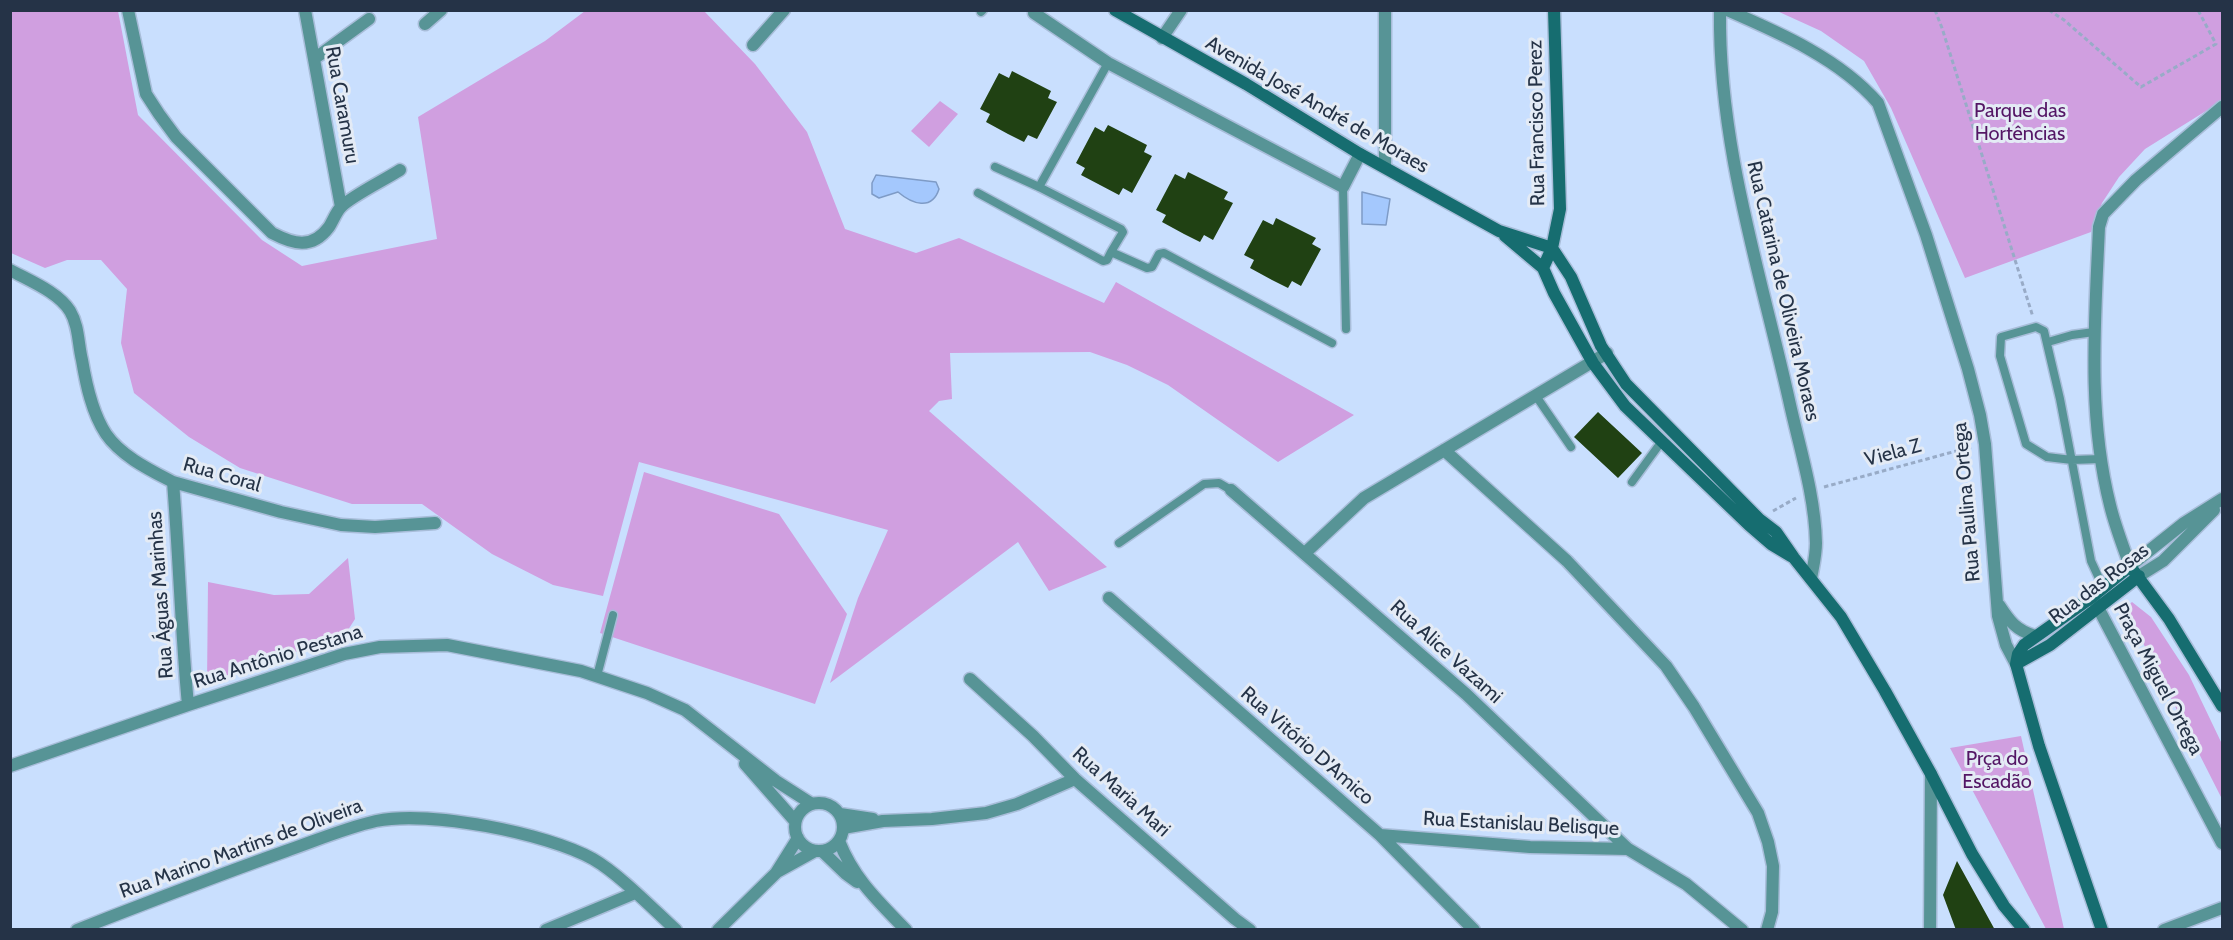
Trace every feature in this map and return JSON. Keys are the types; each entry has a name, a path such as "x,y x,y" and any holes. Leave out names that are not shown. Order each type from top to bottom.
{"street":[{"path":"128,10 146,94 176,137 272,233 289,242 311,242 320,237 328,228 341,207 400,170"},
{"name":"Rua Caramuru","path":"305,10 341,207"},
{"path":"425,24 441,10"},
{"path":"753,45 784,10"},
{"name":"Avenida José André de Moraes","path":"1115,10 1162,39 1246,84 1360,154 1499,231 1543,268 1554,293 1593,363 1625,406 1749,525 1771,544 1794,558"},
{"path":"1162,39 1181,10"},
{"path":"1385,10 1385,167"},
{"name":"Rua Francisco Perez","path":"1543,268 1552,248 1560,209 1561,178 1554,10"},
{"name":"Rua Catarina de Oliveira Moraes","path":"1720,10 1721,77 1725,117 1738,187 1809,491 1816,542 1811,579"},
{"name":"Rua Paulina Ortega","path":"1727,10 1805,48 1846,73 1865,88 1878,103 1926,235 1980,415 1998,616 2006,645 2016,664 2039,746 2103,930"},
{"path":"1034,13 1108,63 1343,188 1360,154"},
{"path":"314,59 369,19"},
{"path":"2130,566 2110,505 2098,433 2094,332 2099,227 2103,214 2136,180 2223,107"},
{"name":"Avenida José André de Moraes","path":"1499,231 1552,248 1571,277 1595,333 1626,384 1759,519 1776,532 1841,617 1931,774 1972,854 2004,906 2024,930"},
{"name":"Rua Coral","path":"10,270 62,301 70,311 76,324 82,361 96,414 107,435 126,454 173,482 281,512 341,525 375,527 435,523"},
{"path":"1305,553 1364,498 1607,353"},
{"path":"1444,450 1567,561 1666,666 1694,707 1758,813 1768,842 1773,866 1772,912 1767,930"},
{"name":"Rua Águas Marinhas","path":"173,482 179,551 181,629 188,705"},
{"name":"Rua Alice Vazami","path":"1231,490 1466,694 1628,849"},
{"name":"Rua das Rosas","path":"2016,664 2018,654 2024,645 2035,636 2092,597 2184,523 2223,501"},
{"name":"Rua das Rosas","path":"2016,664 2050,645 2139,576 2163,561 2223,501"},
{"name":"Praça Miguel Ortega","path":"2130,566 2169,619 2223,706"},
{"name":"Praça Miguel Ortega","path":"2092,597 2223,843"},
{"name":"Rua Vitório D'Amico","path":"1109,598 1380,835 1474,930"},
{"name":"Rua das Rosas","path":"1996,600 2008,620 2021,632 2035,636"},
{"name":"Rua Antônio Pestana","path":"10,766 344,654 380,647 447,645 539,662 597,676 647,693 685,711 776,782 812,804"},
{"name":"Rua Maria Mari","path":"970,679 1033,735 1074,779 1250,930"},
{"name":"Rua Antônio Pestana","path":"726,743 795,821"},
{"path":"1930,930 1931,774"},
{"path":"843,828 883,821 932,819 986,813 1017,804 1074,779"},
{"path":"883,821 840,814 828,804 812,804 799,814 795,821 795,830 803,845 818,851 863,886 906,930"},
{"path":"776,873 818,851 828,849 839,841 843,828 840,814"},
{"name":"Rua Marino Martins de Oliveira","path":"77,930 230,870 349,829 377,821 406,818 459,822 526,834 567,846 595,860 676,930"},
{"name":"Rua Estanislau Belisque","path":"1380,835 1530,847 1628,849 1686,884 1742,930"},
{"path":"718,930 776,873 798,838"},
{"path":"839,841 846,860 863,886"},
{"path":"546,930 635,893"},
{"name":"Avenida José André de Moraes","path":"2004,906 2012,930"},
{"path":"2164,930 2223,908"}],"lane":[{"path":"1039,187 1108,63"},
{"path":"978,193 1103,261 1107,260 1123,232 1121,229 994,166"},
{"path":"1343,188 1346,329"},
{"path":"1111,252 1147,268 1152,267 1160,254 1164,253 1332,343"},
{"path":"2102,459 2072,460 2047,457 2026,444 2000,356 2001,337 2036,327 2044,331 2048,342 2072,460 2091,561 2103,587"},
{"path":"2048,342 2094,332"},
{"path":"1536,396 1571,447"},
{"path":"1632,482 1662,441"},
{"path":"1119,543 1204,484 1219,483 1231,490"},
{"path":"597,676 613,615"}],"path":[{"path":"1935,10 2036,327"},
{"path":"2049,10 2064,20 2141,87 2217,44 2198,10"},
{"name":"Viela Z","path":"1759,519 1809,491 1984,444"}],"green space":[{"path":"11,10 118,11 138,115 262,240 302,266 437,239 418,117 545,41 585,11 704,11 755,64 807,132 845,229 916,253 959,238 1104,303 1116,282 1354,415 1278,462 1168,385 1127,365 1090,352 950,353 952,399 939,401 929,411 1107,567 1049,591 1018,542 830,683 858,598 888,530 639,462 603,596 553,585 492,554 422,504 352,504 240,468 189,437 134,393 121,343 127,289 101,260 67,260 45,268 11,253"},
{"name":"Parque das Hortências","path":"1777,11 2222,11 2222,101 2145,149 2119,177 2102,203 2091,232 1965,278 1891,108 1864,61 1821,31"},
{"path":"940,101 958,114 929,147 911,131"},
{"path":"644,472 779,514 847,614 815,704 600,633"},
{"path":"348,558 355,619 348,630 318,638 299,651 207,684 208,582 274,595 309,594"},
{"path":"2132,602 2151,617 2189,675 2222,744 2222,799 2141,639 2120,612"},
{"name":"Prça do Escadão","path":"2021,736 2064,929 2046,929 1950,748"}],"water":[{"path":"876,175 936,182 939,189 936,196 927,203 909,200 898,192 879,198 872,194 872,183"},
{"path":"1362,192 1390,199 1386,225 1362,224"}],"building":[{"path":"1012,71 1051,91 1048,98 1057,102 1037,139 1028,135 1024,142 1008,134 986,122 990,114 980,109 999,73 1009,78"},
{"path":"1108,125 1147,145 1144,152 1152,156 1132,193 1123,188 1119,195 1081,175 1085,168 1076,163 1095,127 1104,132"},
{"path":"1188,172 1228,192 1224,199 1233,203 1213,240 1204,235 1200,242 1184,234 1162,222 1166,215 1156,210 1175,174 1185,179"},
{"path":"1276,218 1316,238 1312,244 1321,249 1301,286 1292,281 1288,288 1272,280 1250,268 1254,260 1244,255 1263,220 1273,225"},
{"path":"1598,412 1642,453 1618,478 1574,437"},
{"path":"1957,861 1995,930 1956,930 1943,895"}]}
